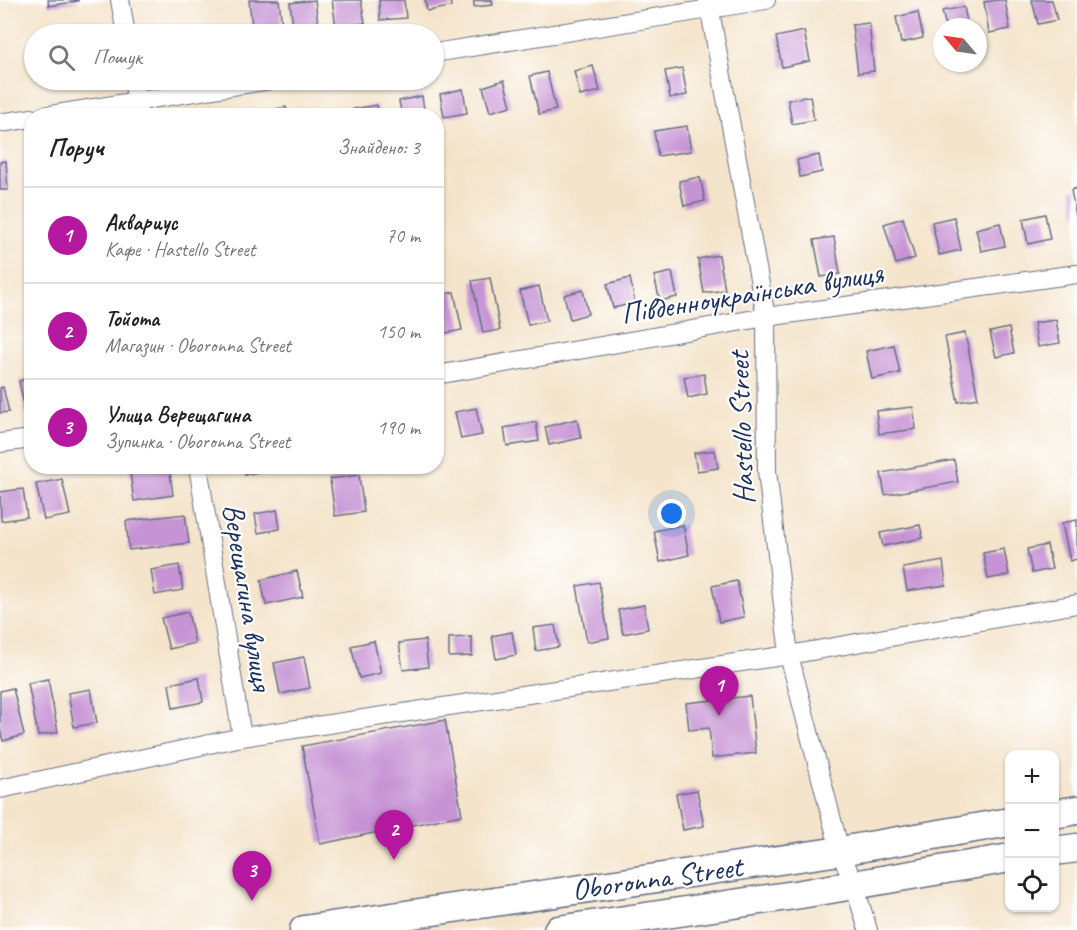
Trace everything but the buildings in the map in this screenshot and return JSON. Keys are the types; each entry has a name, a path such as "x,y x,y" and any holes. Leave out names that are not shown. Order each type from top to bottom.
{"main road":[{"path":"1059,813 1077,810"},
{"name":"Oboronna Street","path":"304,930 840,851 1005,823"},
{"path":"1059,850 1077,848"},
{"name":"Oboronna Street","path":"558,930 789,896 1005,859"}],"street":[{"path":"120,0 124,24"},
{"path":"444,51 709,5 766,0"},
{"name":"Hastello Street","path":"709,5 766,317 767,471 789,655 840,851 854,884 868,930"},
{"path":"135,90 138,108 223,90"},
{"path":"0,123 24,119"},
{"name":"Південноукраїнська вулиця","path":"444,374 766,317 1077,274"},
{"path":"0,443 24,440"},
{"name":"Верещагина вулиця","path":"199,474 242,737"},
{"path":"0,789 242,737 789,655 1077,604"}],"place":[{"name":"Аквариус","path":"719,716"},
{"name":"Тойота","path":"394,860"},
{"name":"Улица Верещагина","path":"252,901"}]}
